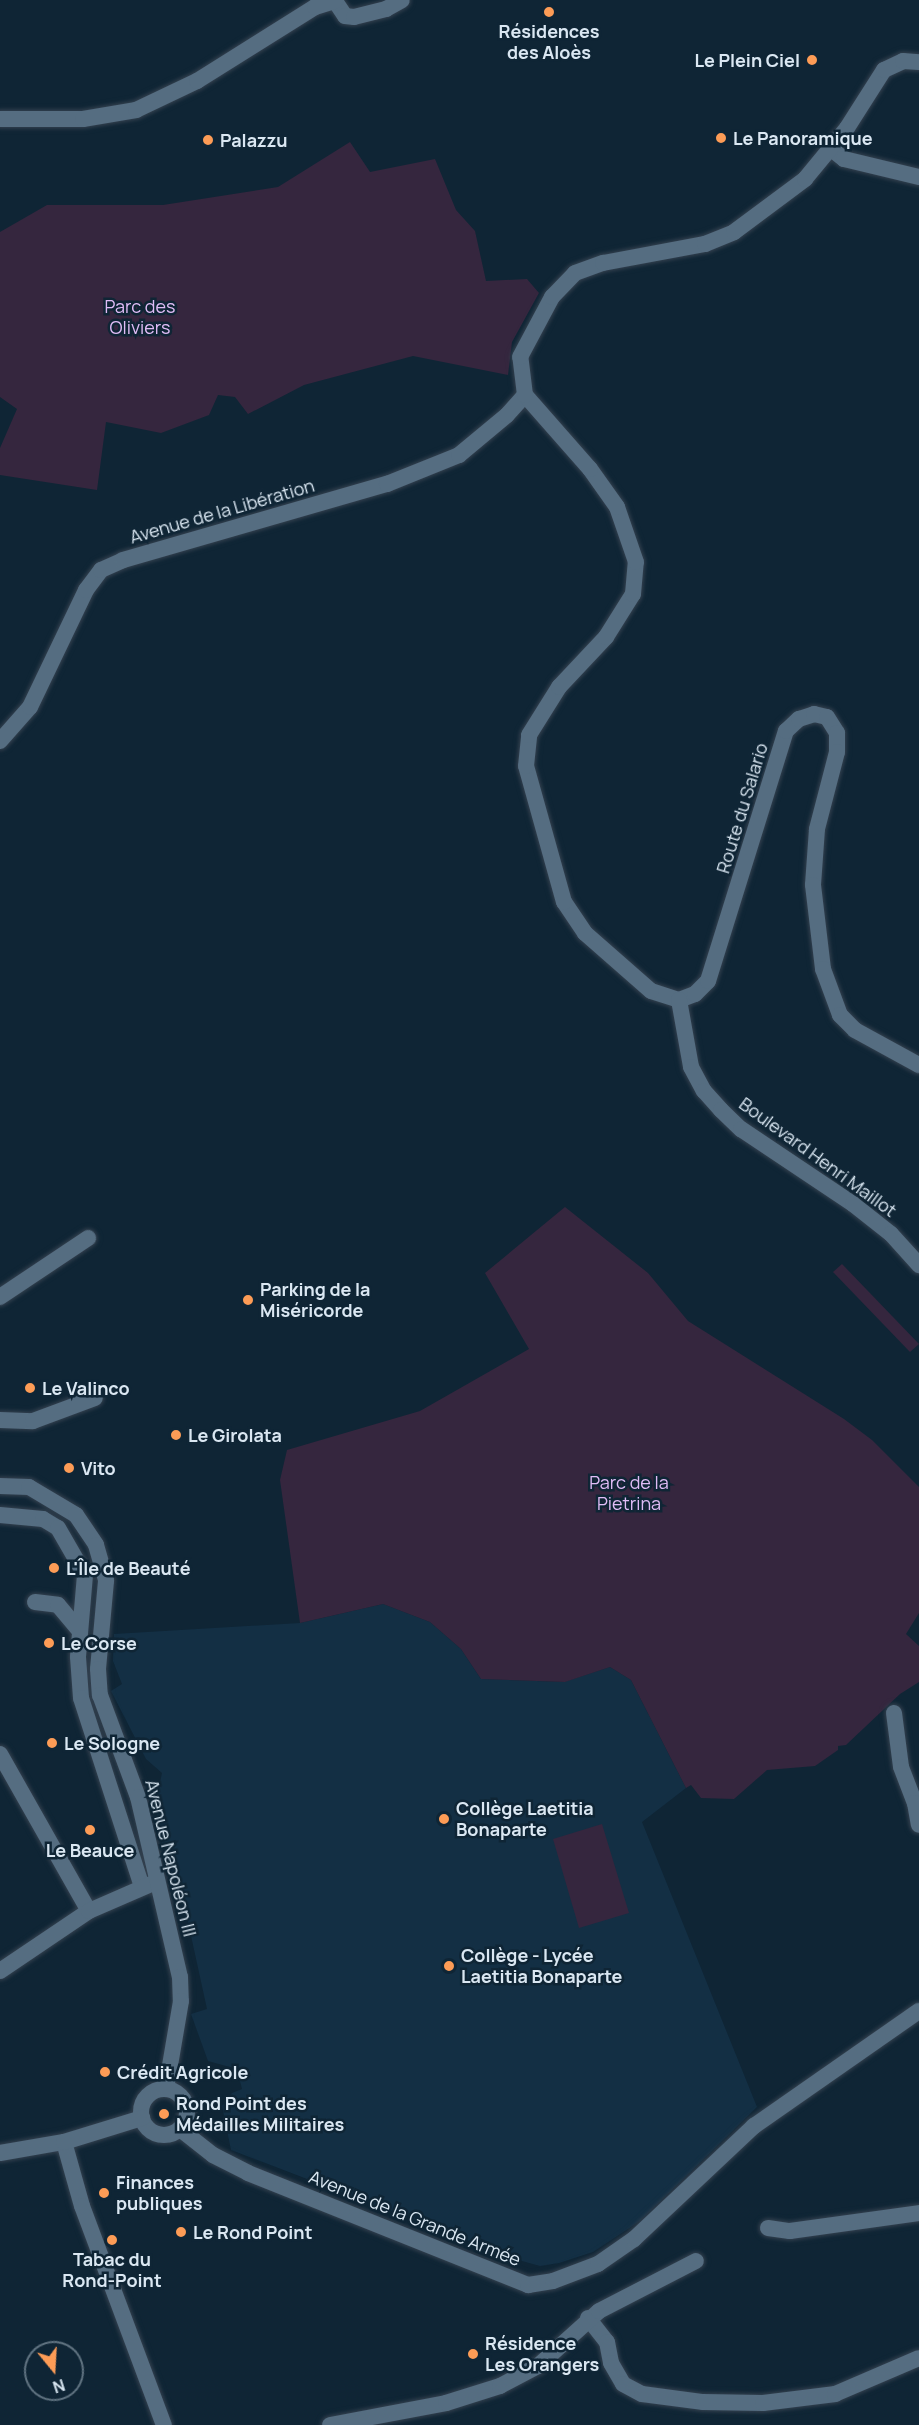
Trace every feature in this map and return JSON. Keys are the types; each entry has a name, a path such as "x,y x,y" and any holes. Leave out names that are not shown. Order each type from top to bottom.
{"main road":[{"path":"0,120 83,119 136,110 197,81 315,8 335,1 345,16 354,17 386,9 402,0"},
{"path":"679,1000 651,991 585,933 564,902 526,766 529,735 553,697 606,637 633,594 636,562 617,507 590,469 525,395 520,357 552,297 575,273 603,263 705,244 734,232 805,179 830,148 884,70 903,61 919,62"},
{"path":"830,148 844,159 919,177"},
{"name":"Avenue de la Libération","path":"0,741 30,707 87,590 101,570 123,560 387,484 459,455 507,415 525,395"},
{"name":"Route du Salario","path":"679,1000 695,994 708,981 786,731 799,719 814,714 827,717 837,733 837,752 817,829 813,885 823,969 840,1015 855,1030 919,1065"},
{"name":"Boulevard Henri Maillot","path":"679,1000 691,1067 704,1091 721,1110 741,1129 853,1204 891,1234 919,1265"},
{"path":"0,1297 88,1239"},
{"path":"0,1420 33,1421 95,1398"},
{"name":"Avenue Napoléon III","path":"0,1486 29,1487 76,1515 96,1545 106,1581 98,1669 100,1695 138,1797 158,1874 180,1977 181,2001 166,2090"},
{"path":"0,1515 43,1519 58,1528 85,1575 80,1631 81,1698 140,1880"},
{"path":"35,1602 58,1605 80,1631"},
{"path":"894,1713 901,1767 915,1803 919,1825"},
{"path":"0,1754 89,1911"},
{"path":"0,1971 89,1911 140,1880 158,1874"},
{"name":"Avenue de la Grande Armée","path":"180,2128 213,2155 248,2173 528,2285 553,2281 598,2264 634,2239 754,2126 919,2011"},
{"path":"166,2090 184,2102 186,2116 180,2128 158,2134 142,2118 142,2106 148,2095 166,2090"},
{"path":"0,2153 64,2142 142,2118"},
{"path":"64,2142 82,2206 164,2425"},
{"path":"768,2228 790,2231 919,2213"},
{"path":"330,2425 351,2423 446,2403 500,2386 538,2366 588,2319 696,2260"},
{"path":"588,2319 607,2342 611,2363 623,2384 642,2394 693,2400 763,2403 835,2394 919,2358"}],"shaded area":[{"name":"Collège - Lycée Laetitia Bonaparte","path":"383,1604 430,1622 461,1649 481,1679 564,1682 610,1667 631,1680 686,1788 642,1822 757,2107 640,2221 593,2252 559,2263 540,2266 522,2261 231,2150 222,2106 232,2093 242,2089 237,2069 208,2061 191,2014 207,2009 188,1922 163,1847 155,1805 162,1773 146,1759 111,1691 122,1684 113,1661 114,1634 300,1623"}],"green space":[{"name":"Parc des Oliviers","path":"350,142 370,172 435,159 456,210 475,231 486,281 527,279 539,293 512,342 508,375 413,356 304,385 248,414 235,397 218,395 209,415 161,433 106,422 97,490 0,475 0,448 17,409 0,397 0,232 47,205 163,205 278,187"},
{"name":"Parc de la Pietrina","path":"565,1207 648,1273 688,1321 844,1419 872,1440 919,1487 919,1613 906,1634 919,1646 919,1682 900,1694 846,1745 838,1746 838,1750 815,1766 767,1770 734,1799 701,1798 691,1785 686,1788 631,1680 610,1667 565,1682 481,1679 461,1649 430,1622 383,1604 300,1623 280,1480 287,1450 420,1411 529,1349 485,1273"},
{"path":"842,1264 919,1344 910,1352 833,1272"},
{"path":"602,1824 629,1913 579,1928 553,1839"}],"place":[{"name":"Résidences des Aloès","path":"549,12"},
{"name":"Le Plein Ciel","path":"812,60"},
{"name":"Le Panoramique","path":"721,138"},
{"name":"Palazzu","path":"208,140"},
{"name":"Parking de la Miséricorde","path":"248,1300"},
{"name":"Le Valinco","path":"30,1388"},
{"name":"Le Girolata","path":"176,1435"},
{"name":"Vito","path":"69,1468"},
{"name":"L'Île de Beauté","path":"54,1568"},
{"name":"Le Corse","path":"49,1643"},
{"name":"Le Sologne","path":"52,1743"},
{"name":"Collège Laetitia Bonaparte","path":"444,1819"},
{"name":"Le Beauce","path":"90,1830"},
{"name":"Collège - Lycée Laetitia Bonaparte","path":"449,1966"},
{"name":"Crédit Agricole","path":"105,2072"},
{"name":"Rond Point des Médailles Militaires","path":"164,2114"},
{"name":"Finances publiques","path":"104,2193"},
{"name":"Le Rond Point","path":"181,2232"},
{"name":"Tabac du Rond-Point","path":"112,2240"},
{"name":"Résidence Les Orangers","path":"473,2354"}]}
